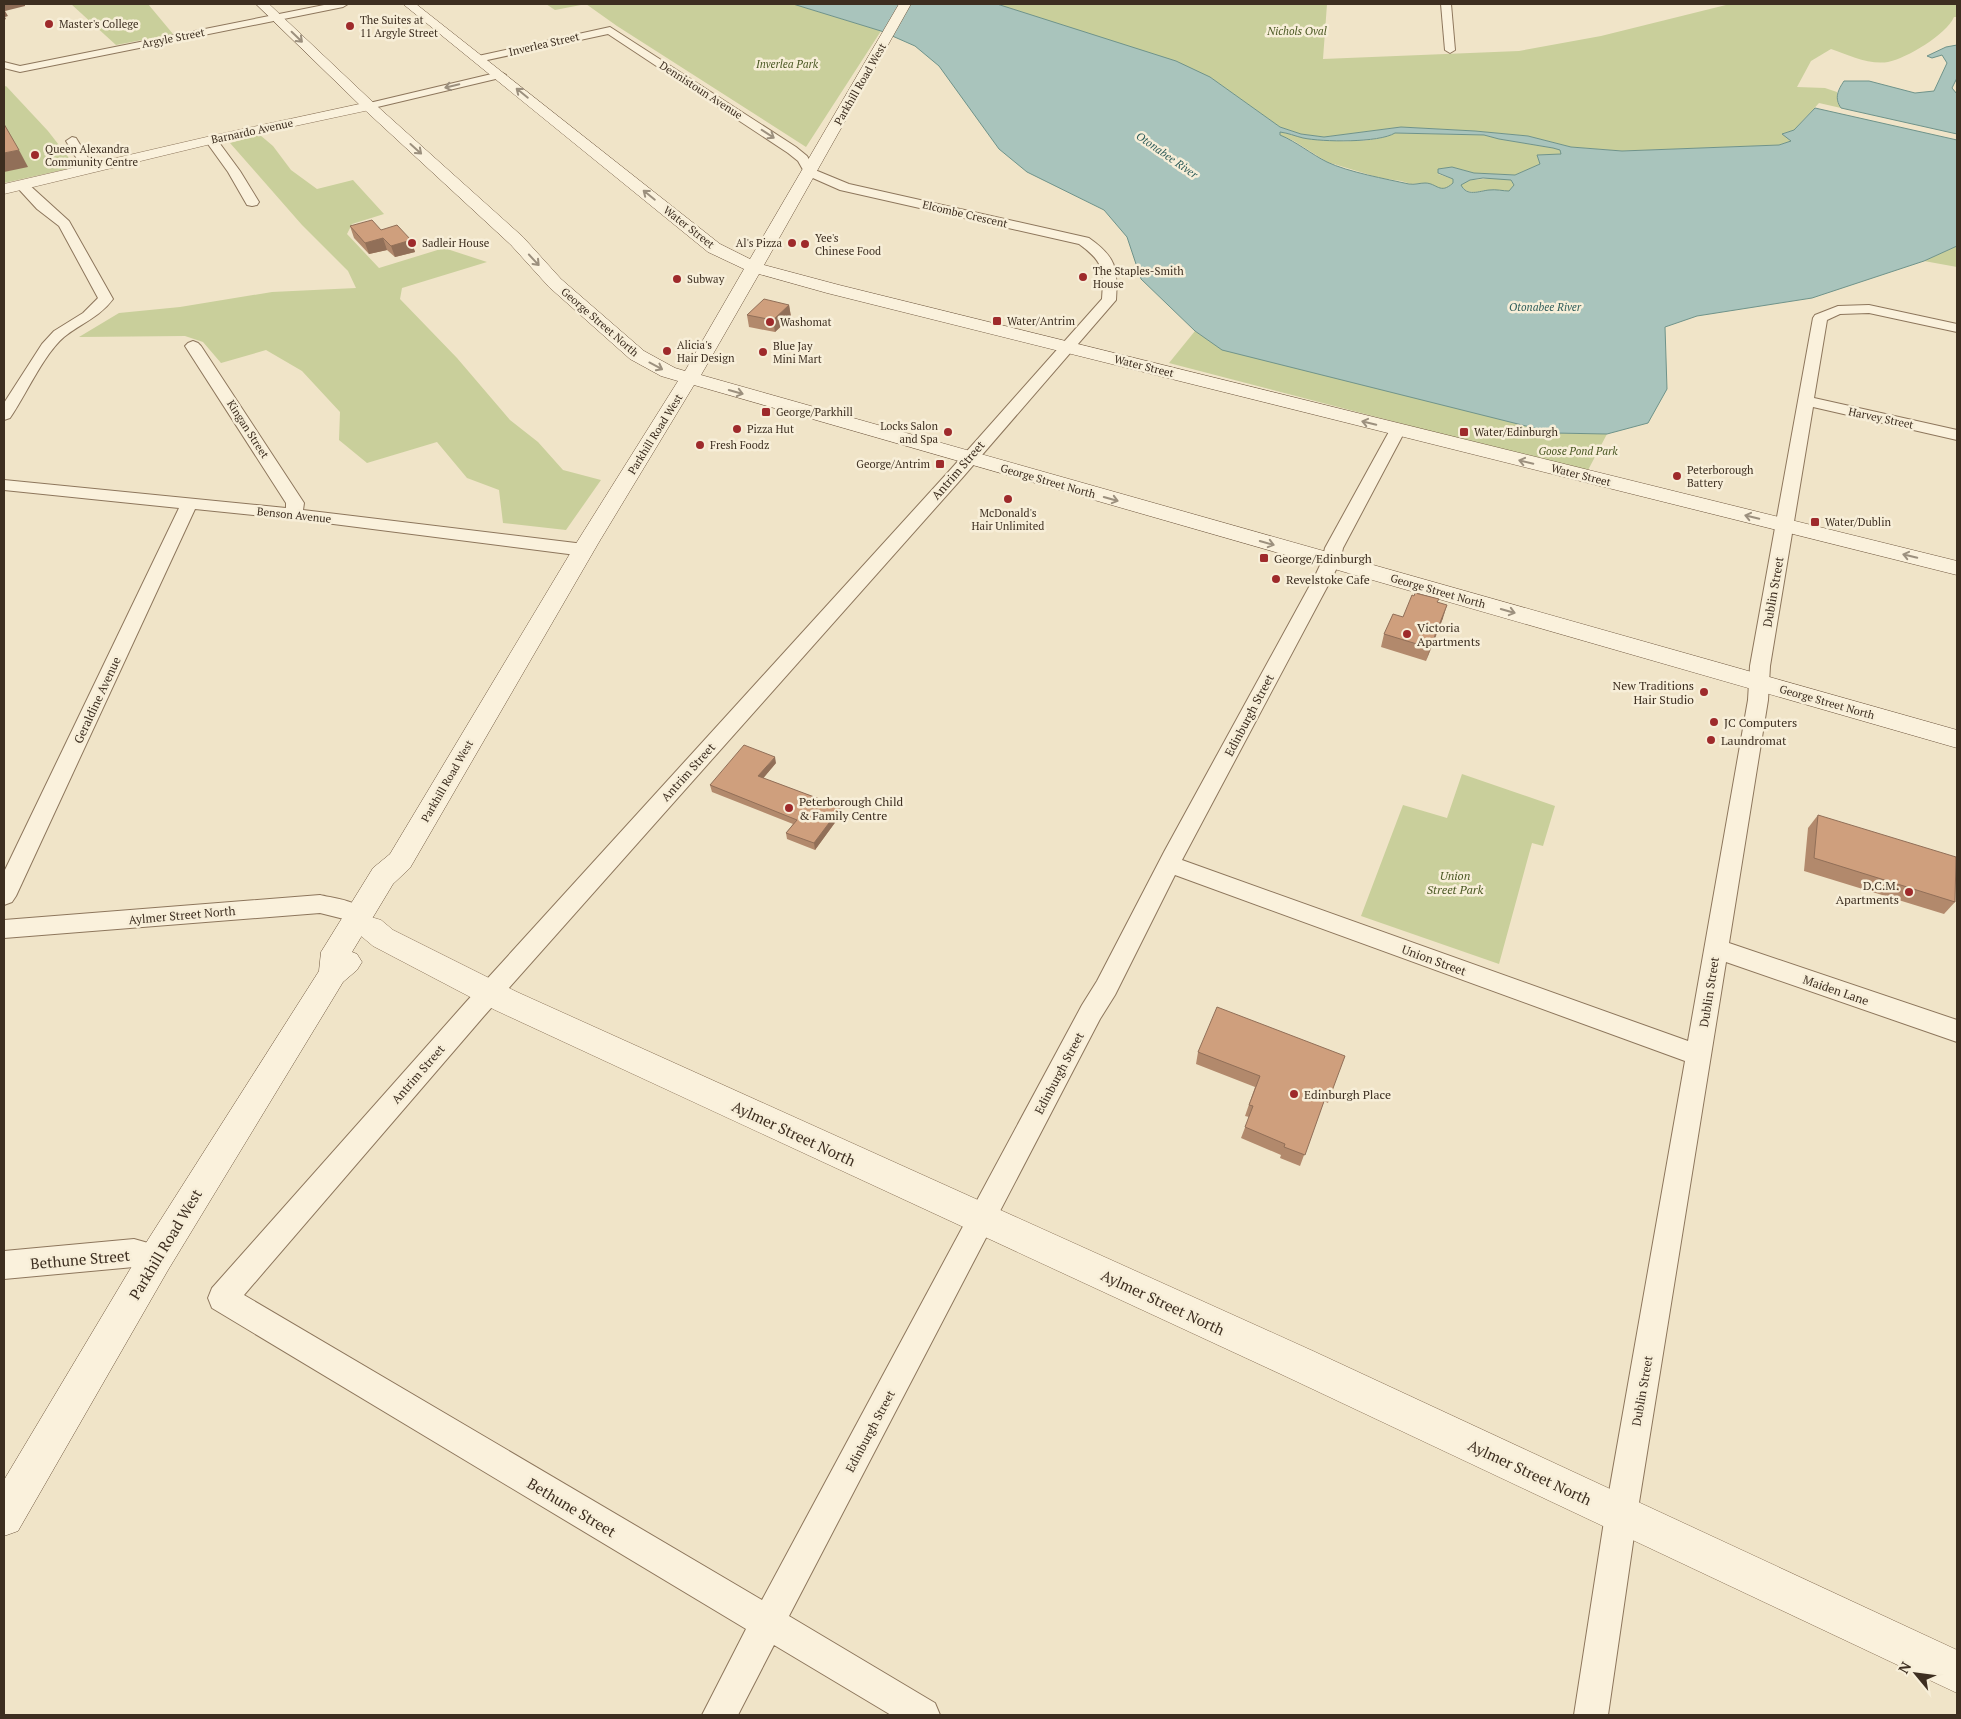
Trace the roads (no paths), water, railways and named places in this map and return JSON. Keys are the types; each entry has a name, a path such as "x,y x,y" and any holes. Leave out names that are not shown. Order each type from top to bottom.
{"main road":[{"name":"George Street North","path":"262,4 369,106 517,241 556,283 637,356 661,368 689,378 968,459 1957,739"},
{"name":"Water Street","path":"409,4 714,248 753,267 833,289 1069,346 1397,431 1957,568"},
{"name":"Parkhill Road West","path":"4,1517 156,1258 333,974 354,956 364,923 401,878 400,862 584,550 689,378 697,368 753,267 906,4"},
{"name":"Barnardo Avenue","path":"4,189 211,140 369,106"},
{"path":"714,248 746,242 773,233"},
{"name":"Aylmer Street North","path":"364,923 383,938 489,993 1291,1360 1957,1672"}],"street":[{"name":"Argyle Street","path":"4,65 20,69 343,4"},
{"path":"1446,4 1450,50"},
{"name":"Inverlea Street","path":"478,59 610,30"},
{"name":"Dennistoun Avenue","path":"610,30 792,150 803,159 810,172"},
{"name":"Barnardo Avenue","path":"369,106 500,75"},
{"path":"211,140 234,171 252,202"},
{"path":"72,141 89,169"},
{"path":"792,150 824,146"},
{"name":"Elcombe Crescent","path":"810,172 845,186 1084,242"},
{"path":"4,415 47,347 59,334 88,316 106,299 64,224 21,185"},
{"name":"Elcombe Crescent","path":"796,195 806,189 823,186 845,186"},
{"name":"Antrim Street","path":"222,1298 489,993 1109,300 1111,270 1102,253 1084,242"},
{"name":"Dublin Street","path":"1590,1715 1621,1515 1758,700 1759,682 1784,525 1820,318 1838,310 1869,309 1957,328"},
{"name":"Kingan Street","path":"193,346 295,502 294,514"},
{"name":"Harvey Street","path":"1805,401 1957,435"},
{"name":"Edinburgh Street","path":"719,1715 1091,1012 1106,988 1169,864 1331,561 1334,548 1397,431"},
{"name":"Benson Avenue","path":"4,485 294,514 584,550"},
{"name":"Geraldine Avenue","path":"4,896 189,504"},
{"name":"Union Street","path":"1169,864 1698,1055"},
{"name":"Aylmer Street North","path":"4,930 320,904 351,912 364,923"},
{"name":"Maiden Lane","path":"1716,948 1957,1031"},
{"name":"Bethune Street","path":"4,1265 134,1254 156,1258"},
{"name":"Bethune Street","path":"222,1298 923,1715"}],"water":[{"name":"Otonabee River","path":"793,4 997,4 1176,61 1210,77 1280,127 1301,134 1324,137 1401,127 1528,136 1571,147 1622,151 1779,145 1791,141 1782,134 1794,130 1815,108 1957,140 1957,246 1924,261 1812,298 1697,316 1665,327 1667,389 1648,423 1607,434 1554,433 1222,350 1195,331 1141,279 1127,237 1104,210 1027,172 999,149 939,66 915,46 881,31","holes":["1280,132 1303,138 1336,141 1377,139 1395,133 1484,135 1553,148 1560,150 1561,154 1537,155 1540,164 1515,175 1474,173 1452,167 1438,169 1438,173 1453,179 1453,183 1442,188 1429,183 1411,184 1389,180 1336,166 1280,135","1483,178 1511,180 1514,185 1509,191 1474,192 1466,191 1461,185 1470,180"]},
{"path":"1957,45 1957,78 1952,88 1957,94 1957,134 1841,108 1838,94 1844,81 1869,81 1915,93 1934,91 1947,63 1942,55 1932,58 1927,56 1946,47"}],"place":[{"name":"Master's College","path":"49,24"},
{"name":"The Suites at 11 Argyle Street","path":"350,26"},
{"name":"Queen Alexandra Community Centre","path":"35,155"},
{"name":"Sadleir House","path":"412,243"},
{"name":"Al's Pizza","path":"792,243"},
{"name":"Yee's Chinese Food","path":"805,244"},
{"name":"The Staples-Smith House","path":"1083,277"},
{"name":"Subway","path":"677,279"},
{"name":"Water/Antrim","path":"997,321"},
{"name":"Washomat","path":"770,322"},
{"name":"Alicia's Hair Design","path":"667,351"},
{"name":"Blue Jay Mini Mart","path":"763,352"},
{"name":"George/Parkhill","path":"766,412"},
{"name":"Pizza Hut","path":"737,429"},
{"name":"Locks Salon and Spa","path":"948,432"},
{"name":"Water/Edinburgh","path":"1464,432"},
{"name":"Fresh Foodz","path":"700,445"},
{"name":"George/Antrim","path":"940,464"},
{"name":"Peterborough Battery","path":"1677,476"},
{"name":"McDonald's Hair Unlimited","path":"1008,499"},
{"name":"Water/Dublin","path":"1815,522"},
{"name":"George/Edinburgh","path":"1264,558"},
{"name":"Revelstoke Cafe","path":"1276,579"},
{"name":"Victoria Apartments","path":"1407,634"},
{"name":"New Traditions Hair Studio","path":"1704,692"},
{"name":"JC Computers","path":"1714,722"},
{"name":"Laundromat","path":"1711,740"},
{"name":"Peterborough Child & Family Centre","path":"789,808"},
{"name":"D.C.M. Apartments","path":"1909,892"},
{"name":"Edinburgh Place","path":"1294,1094"}],"park label":[{"name":"Nichols Oval","path":"1297,31"},
{"name":"Inverlea Park","path":"787,64"},
{"name":"Goose Pond Park","path":"1578,451"},
{"name":"Union Street Park","path":"1455,882"}]}
